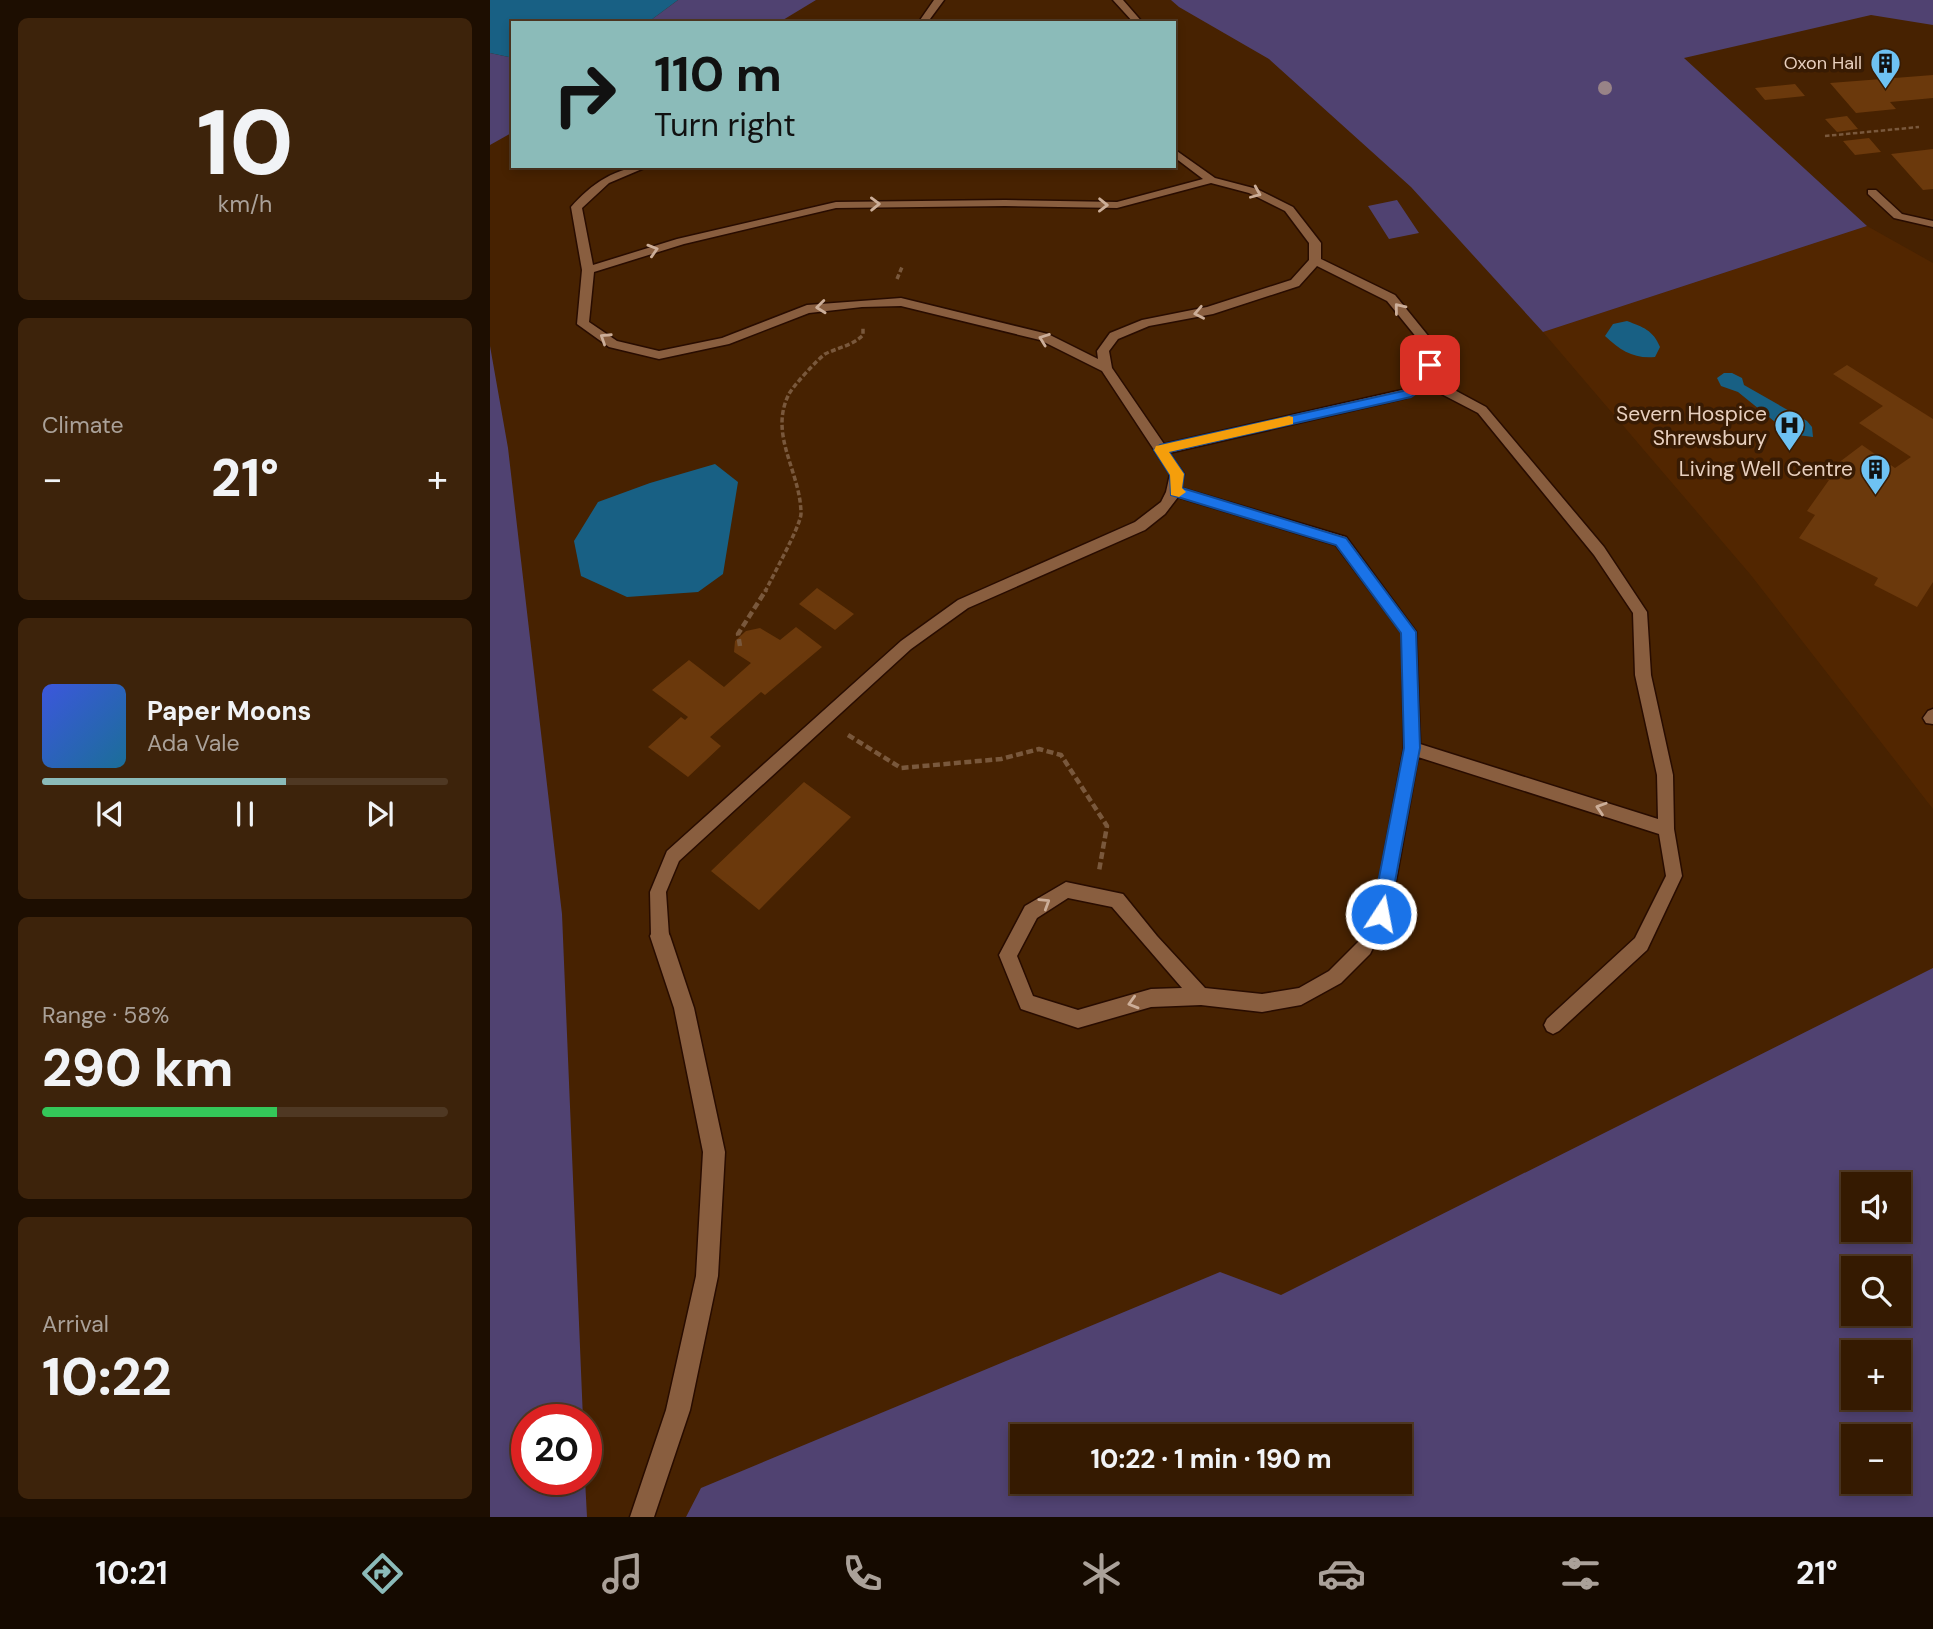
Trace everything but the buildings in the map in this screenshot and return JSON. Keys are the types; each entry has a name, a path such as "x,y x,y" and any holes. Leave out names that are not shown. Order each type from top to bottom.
{"street":[{"path":"642,1517 678,1410 707,1276 714,1152 684,1008 660,936"}],"lane":[{"path":"923,21 939,0"},
{"path":"1118,0 1137,21"},
{"path":"660,936 658,892 673,856 906,645 963,604 1140,526 1163,510 1175,491 1177,474 1106,368 1103,351 1114,335 1146,323 1209,311 1295,283 1315,261 1315,243 1289,209 1253,191 1212,180 1176,153"},
{"path":"639,168 605,181 576,207 588,270 583,324 613,344 659,355 725,341 807,309 901,302 1044,337 1106,368"},
{"path":"588,270 681,241 835,205 1005,202 1117,205 1212,180"},
{"path":"1872,192 1898,216 1933,224"},
{"path":"1315,261 1391,298 1432,348 1428,381"},
{"path":"1160,450 1406,394 1428,381"},
{"path":"1428,381 1482,410 1599,551 1640,612 1643,675 1665,775 1666,829 1675,876 1641,944 1553,1025"},
{"path":"1175,491 1341,541 1409,632 1412,748 1381,914 1364,948 1335,977 1301,996 1262,1003 1201,996 1151,998 1078,1018 1027,1003 1008,956 1031,912 1066,890 1117,900 1201,996"},
{"path":"1412,748 1666,829"}],"path":[{"path":"1825,136 1919,127"},
{"path":"740,646 738,634 760,605 801,516 793,467 782,443 782,419 789,393 824,355 853,344 863,335 862,303"},
{"path":"823,720 901,768 1001,759 1038,749 1061,755 1107,826 1100,867 1091,895"}],"shaded area":[{"path":"678,0 816,0 781,21 650,21"},
{"path":"1171,0 1933,0 1933,25 1871,15 1684,58 1867,226 1543,332 1411,187 1269,59"},
{"path":"490,53 511,58 511,133 490,145"},
{"path":"1397,200 1419,233 1389,239 1368,206"},
{"name":"Severn Hospice Shrewsbury","path":"1867,226 1933,263 1933,809 1750,574 1543,332"},
{"path":"490,346 508,448 562,914 582,1404 511,1404 511,1495 586,1495 587,1517 490,1517"},
{"path":"1933,968 1933,1517 686,1517 701,1488 1220,1272 1281,1295"}],"water":[{"path":"490,0 678,0 650,21 511,21 511,58 490,53"},
{"path":"1627,321 1651,333 1660,347 1655,357 1628,353 1605,336 1613,324"},
{"path":"1724,373 1732,373 1742,378 1744,385 1807,421 1812,427 1813,437 1790,434 1738,392 1721,386 1717,378"},
{"path":"715,464 738,482 723,574 698,592 627,597 581,576 574,541 598,502"}],"slow traffic":[{"path":"1179,492 1175,491 1177,474 1160,450 1289,421"}],"place":[{"name":"Oxon Hall","path":"1885,90"},
{"name":"Severn Hospice Shrewsbury","path":"1790,453"},
{"name":"Living Well Centre","path":"1876,496"}],"route":[{"path":"1381,914 1412,748 1409,632 1341,541 1175,491 1177,474 1160,450 1406,394 1428,381 1430,365"}]}
